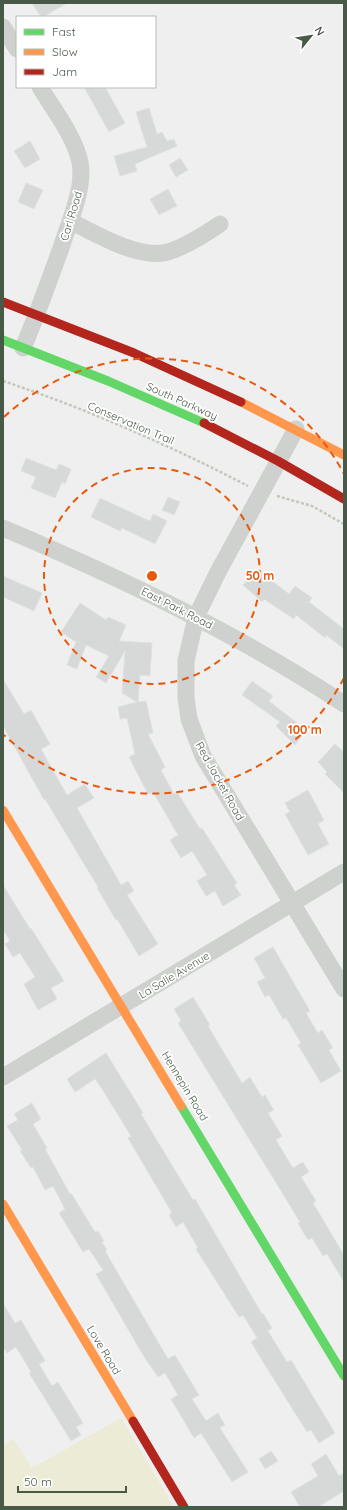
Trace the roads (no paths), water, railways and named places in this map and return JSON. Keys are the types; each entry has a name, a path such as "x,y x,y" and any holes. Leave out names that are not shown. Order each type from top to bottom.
{"street":[{"path":"3,27 11,46"},
{"name":"Carl Road","path":"23,348 38,314 70,221 80,188 81,175 80,162 67,132 41,88"},
{"path":"70,221 118,244 135,250 158,253 168,252 185,246 220,224"},
{"path":"3,302 38,314 186,375 296,429 344,455"},
{"name":"South Parkway","path":"3,340 128,390 206,425 278,461 344,499"},
{"name":"Red Jacket Road","path":"296,429 218,572 196,617 186,661 186,698 189,719 203,756 344,989"},
{"name":"East Park Road","path":"3,528 69,556 168,602 233,637 344,704"},
{"name":"Hennepin Road","path":"3,810 344,1376"},
{"name":"La Salle Avenue","path":"3,1077 344,872"},
{"name":"Love Road","path":"3,1204 184,1507"}]}
